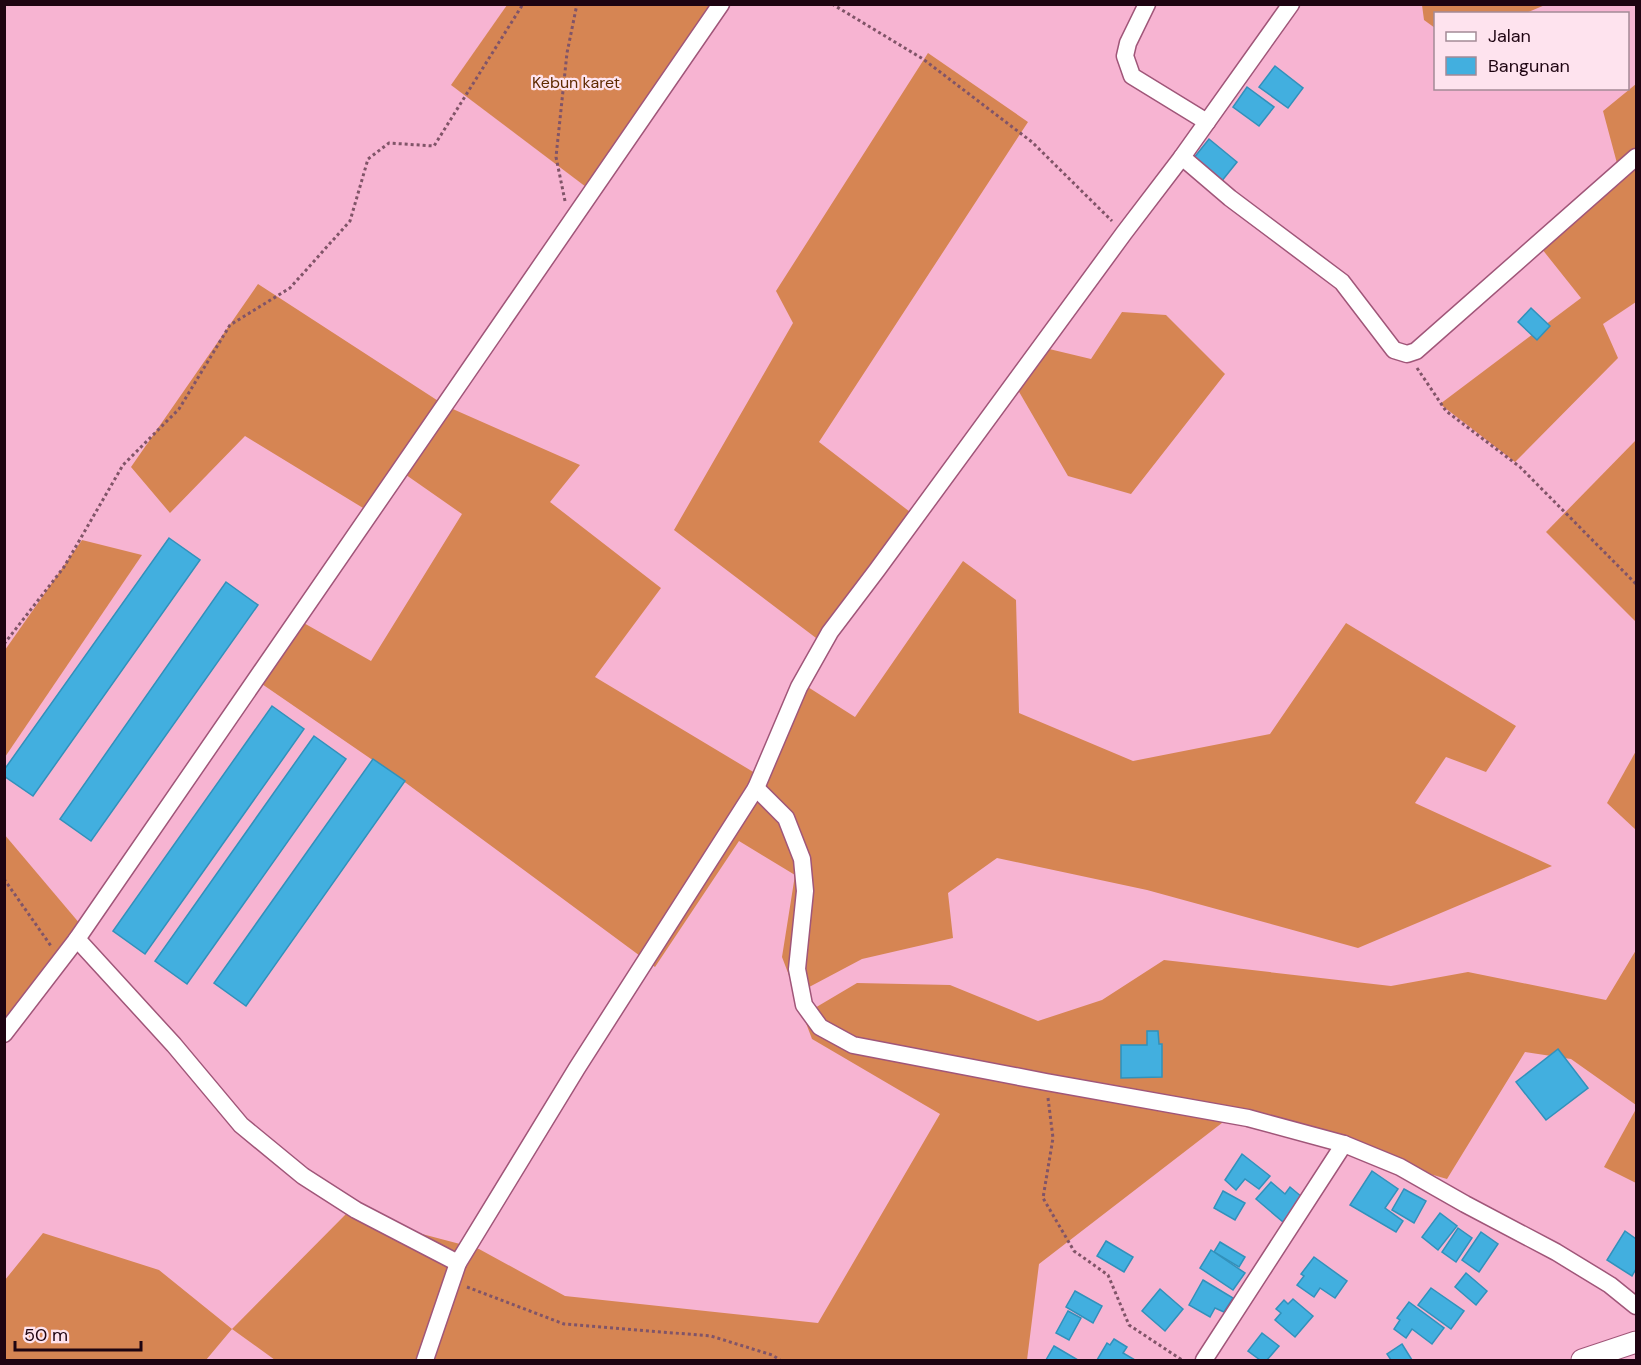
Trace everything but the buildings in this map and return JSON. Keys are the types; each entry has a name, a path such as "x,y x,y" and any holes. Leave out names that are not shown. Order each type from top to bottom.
{"street":[{"path":"4,1034 77,939 721,4"},
{"path":"1147,4 1128,43 1125,56 1132,76 1207,122"},
{"path":"425,1360 458,1263 577,1068 756,788 799,687 830,632 1182,157 1292,4"},
{"path":"1182,157 1230,198 1342,282 1394,350 1407,354 1416,351 1636,157"},
{"path":"756,788 786,818 802,859 805,891 797,969 804,1005 819,1027 853,1045 1248,1118 1344,1144 1400,1167 1556,1252 1610,1285 1636,1305"},
{"path":"77,939 174,1045 242,1125 303,1176 356,1210 458,1263"},
{"path":"1204,1360 1344,1144"},
{"path":"1582,1360 1636,1342"}],"path":[{"path":"4,644 64,567 123,465 179,408 230,325 290,288 350,220 368,159 389,143 434,146 523,4"},
{"path":"570,223 556,157 567,53 577,4"},
{"path":"832,4 923,59 1032,142 1124,233"},
{"path":"1407,354 1446,411 1520,467 1636,584"},
{"path":"4,879 61,960"},
{"path":"1046,1082 1053,1138 1043,1198 1074,1251 1108,1275 1129,1325 1182,1360"},
{"path":"452,1281 564,1324 711,1336 772,1355 780,1360"}],"green space":[{"path":"1422,4 1545,5 1528,12 1434,12 1434,27 1424,20"},
{"name":"Kebun karet","path":"507,5 723,5 594,193 451,85"},
{"path":"928,53 1028,122 819,442 914,515 820,641 674,530 793,323 776,291"},
{"path":"1636,84 1636,302 1603,324 1618,358 1515,462 1440,404 1581,298 1534,239 1618,167 1603,111"},
{"path":"258,284 446,406 580,465 550,502 661,588 595,677 755,773 800,682 855,717 963,561 1016,600 1019,713 1133,761 1270,734 1346,623 1516,726 1486,772 1446,757 1415,803 1552,866 1358,948 1147,890 997,858 948,893 953,938 862,959 796,994 782,957 795,875 739,841 655,967 406,783 259,682 302,622 371,661 462,514 399,470 368,511 245,436 170,513 131,467"},
{"path":"1122,312 1166,315 1225,374 1131,494 1068,476 1018,390 1045,348 1091,359"},
{"path":"1636,440 1636,622 1546,532"},
{"path":"82,540 142,555 5,757 5,650"},
{"path":"1636,751 1636,830 1607,803"},
{"path":"4,834 86,931 4,1040"},
{"path":"1636,950 1636,1105 1571,1059 1525,1052 1447,1179 1231,1116 1039,1264 1027,1360 275,1360 232,1329 346,1214 479,1249 565,1296 818,1323 940,1114 812,1039 803,1015 857,983 950,985 1038,1021 1102,1000 1164,960 1391,986 1468,972 1606,1000"},
{"path":"1636,1109 1636,1183 1604,1167"},
{"path":"43,1233 159,1270 232,1329 206,1360 5,1360 5,1280"}]}
